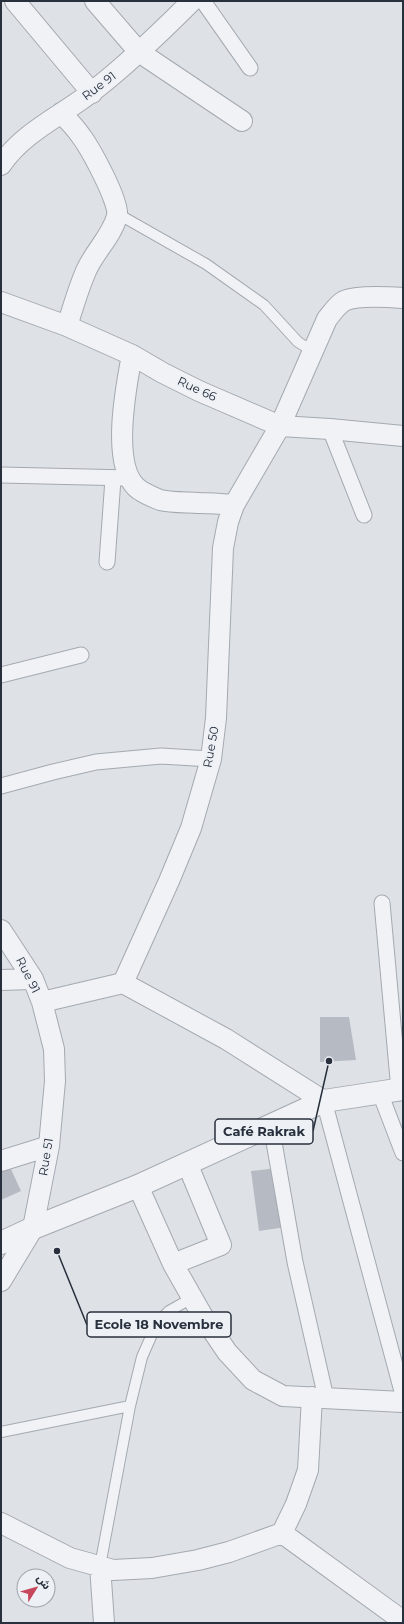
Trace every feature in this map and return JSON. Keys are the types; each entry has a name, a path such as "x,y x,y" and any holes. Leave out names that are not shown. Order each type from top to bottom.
{"street":[{"path":"15,1 92,93"},
{"path":"95,1 139,52 242,121"},
{"name":"Rue 91","path":"3,158 61,113 92,93 139,52 192,1"},
{"path":"203,1 250,68"},
{"path":"61,113 72,123 95,159 114,200 118,214 109,234 86,271 67,326"},
{"name":"Rue 50","path":"123,983 169,882 191,828 210,759 216,718 223,548 228,522 234,505 280,426 314,352 327,319 344,302 357,298 403,298"},
{"name":"Rue 66","path":"1,302 67,326 132,356 163,373 280,426 403,436"},
{"path":"107,562 122,479 126,467 122,436 126,389 132,356"},
{"path":"330,429 364,515"},
{"path":"1,475 122,479 145,493 161,500 234,505"},
{"path":"1,675 81,655"},
{"path":"1,786 96,762 161,756 210,759"},
{"path":"382,903 394,1091 403,1153"},
{"name":"Rue 91","path":"2,932 33,979 49,1024"},
{"path":"1,980 33,979"},
{"path":"42,1002 123,983 226,1039 324,1101 403,1395"},
{"name":"Rue 51","path":"1,1281 33,1228 49,1146 55,1081 54,1049 49,1024"},
{"path":"1,1243 33,1228 138,1186 324,1101 394,1091"},
{"path":"1,1523 70,1558 113,1570 152,1568 175,1564 228,1552 282,1533 296,1504 308,1470 319,1398 271,1126"},
{"path":"1,1161 49,1146"},
{"path":"173,1264 221,1245 187,1163"},
{"path":"138,1186 173,1264 202,1315 227,1352 253,1380 283,1396 403,1402"},
{"path":"282,1533 398,1621"},
{"path":"100,1566 104,1623"}],"lane":[{"path":"118,214 206,264 264,305 298,342 314,352"},
{"path":"100,1566 130,1406 142,1357 157,1323 169,1311 192,1298"},
{"path":"1,1432 130,1406"}],"building":[{"path":"320,1017 349,1017 356,1060 320,1062"},
{"path":"10,1167 21,1191 1,1200 1,1171"},
{"path":"277,1168 286,1227 259,1231 251,1171"}],"place":[{"name":"Café Rakrak","path":"329,1061"},
{"name":"Ecole 18 Novembre","path":"57,1251"}]}
